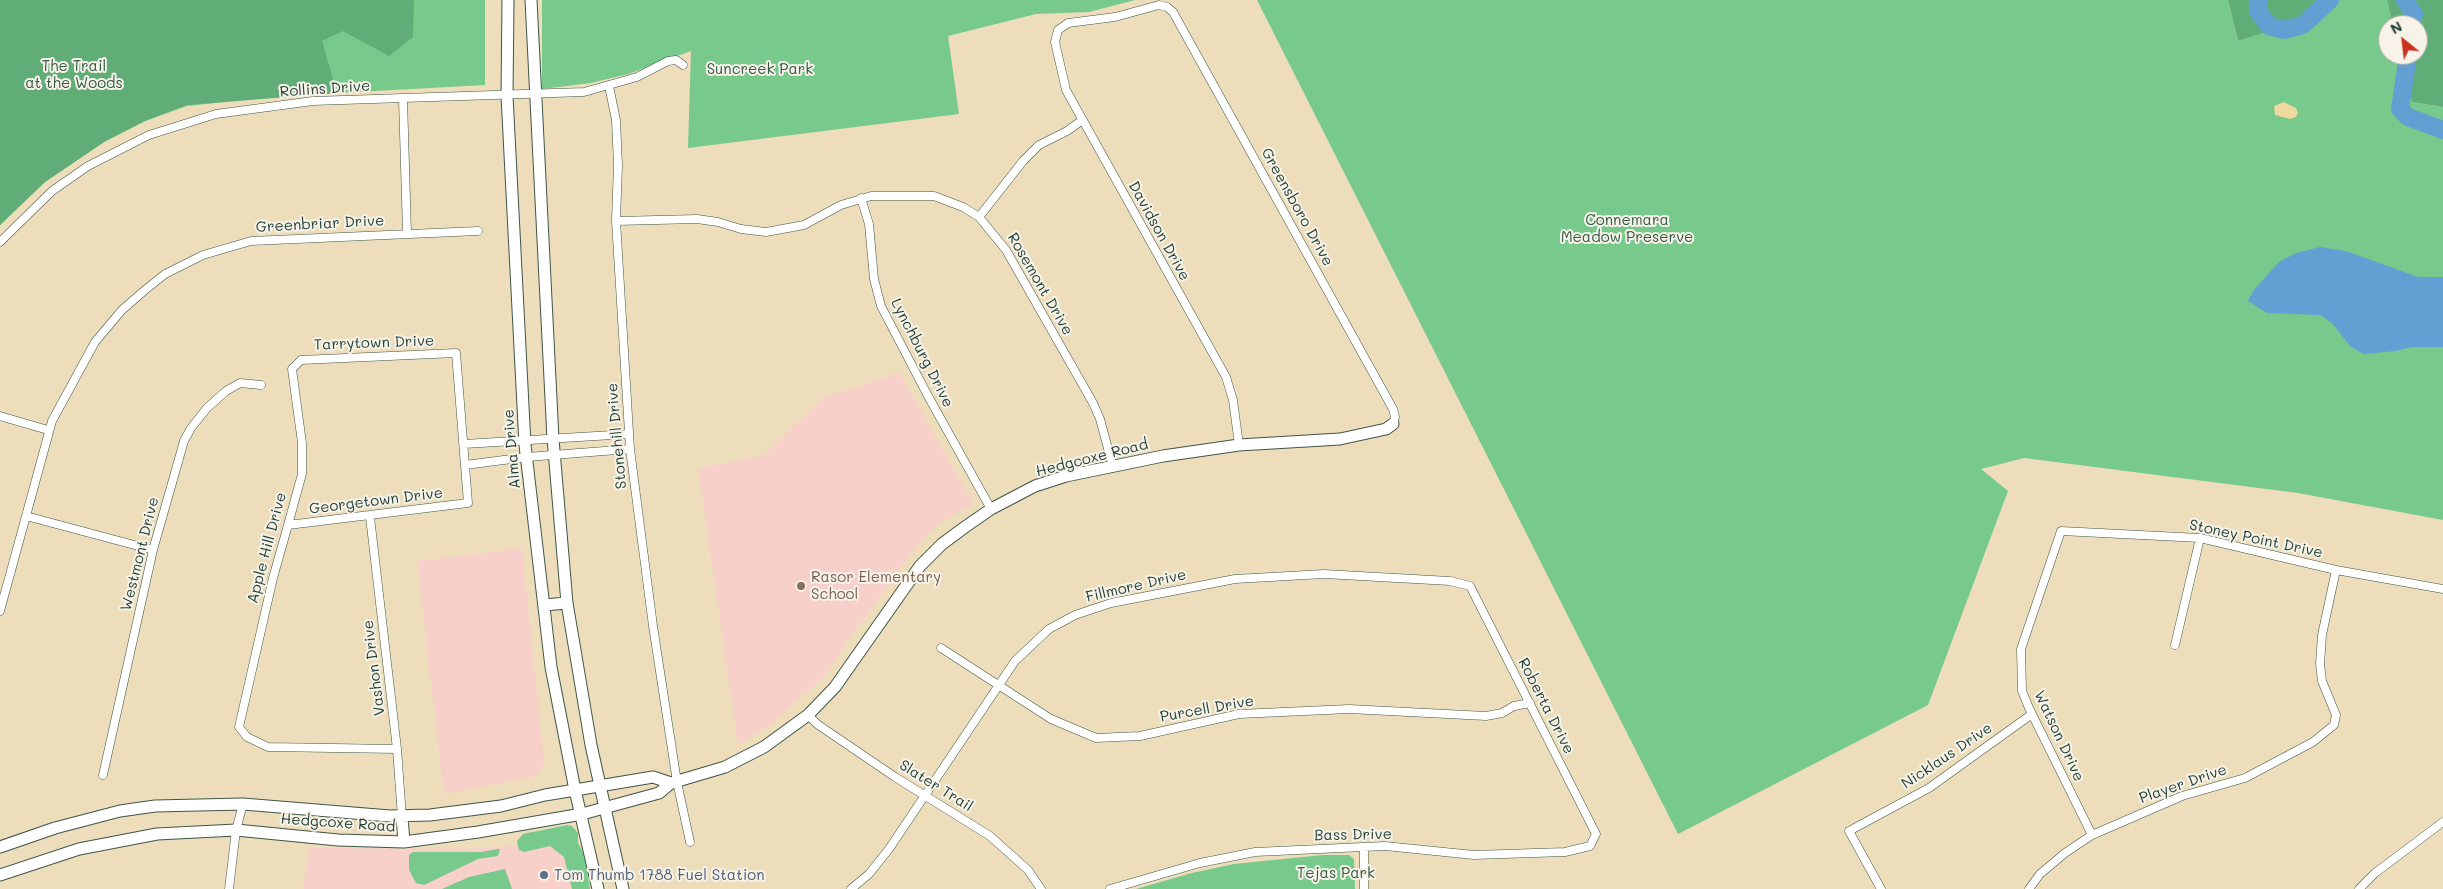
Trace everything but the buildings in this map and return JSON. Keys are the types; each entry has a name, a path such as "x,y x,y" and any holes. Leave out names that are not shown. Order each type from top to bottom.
{"main road":[{"name":"Alma Drive","path":"508,1 507,96 525,441 551,667 575,790 598,889"},
{"path":"532,4 553,439 567,603 583,704 623,889"},
{"name":"Hedgcoxe Road","path":"0,874 44,859 115,841 157,834 236,830 338,840 404,842 478,832 582,814 659,793 674,782 733,763 764,747 808,715 836,686 920,566 942,544 991,509 1034,486 1066,476 1163,456 1239,445 1340,439 1386,429 1393,424"},
{"path":"544,605 567,603"},
{"name":"Hedgcoxe Road","path":"0,847 55,828 120,811 155,806 243,804 402,816 463,812 653,777 674,782"},
{"path":"402,816 404,842"}],"street":[{"name":"Davidson Drive","path":"1167,6 1159,5 1115,17 1068,23 1058,30 1055,42 1061,75 1081,121 1226,377 1233,400 1239,445"},
{"name":"Greensboro Drive","path":"1167,6 1173,12 1393,409 1395,416 1393,424"},
{"name":"Rollins Drive","path":"0,242 52,191 88,166 124,146 158,131 216,114 312,101 584,92 637,77 668,61 676,60 684,65"},
{"name":"Stonehill Drive","path":"609,86 616,120 616,221 630,449 674,782 690,842"},
{"path":"403,99 407,233"},
{"path":"979,217 1023,161 1039,145 1081,121"},
{"name":"Rosemont Drive","path":"616,221 697,219 752,231 780,231 804,225 841,205 861,198 886,194 934,196 963,207 979,217 1006,250 1093,404 1100,419 1113,467"},
{"name":"Lynchburg Drive","path":"861,198 869,224 874,279 881,306 928,396 991,509"},
{"name":"Greenbriar Drive","path":"0,611 48,430 95,342 122,310 165,274 203,255 250,241 478,231"},
{"name":"Tarrytown Drive","path":"295,364 301,360 456,353 464,444"},
{"name":"Apple Hill Drive","path":"295,364 291,377 302,443 302,474 270,587 239,726 247,737 268,747 397,749"},
{"name":"Westmont Drive","path":"103,776 154,550 184,441 191,428 207,408 226,391 240,384 261,384"},
{"path":"0,416 48,430"},
{"path":"629,434 464,444 465,465 527,457 630,449"},
{"name":"Georgetown Drive","path":"288,525 370,517 468,503 465,465"},
{"path":"26,516 154,550"},
{"name":"Vashon Drive","path":"370,517 397,749 402,816"},
{"name":"Stoney Point Drive","path":"2061,531 2200,538 2336,570 2443,589"},
{"name":"Watson Drive","path":"2061,531 2021,648 2022,690 2092,835"},
{"path":"2175,645 2200,538"},
{"name":"Player Drive","path":"2029,889 2040,874 2065,853 2092,835 2182,796 2245,778 2313,742 2334,725 2336,716 2322,682 2320,664 2322,635 2336,570"},
{"name":"Fillmore Drive","path":"851,889 869,874 884,856 1015,661 1049,629 1075,615 1111,602 1163,592 1235,579 1302,574 1450,581 1470,586"},
{"name":"Roberta Drive","path":"1470,586 1594,830 1595,839"},
{"name":"Purcell Drive","path":"941,648 1051,719 1096,738 1140,736 1239,714 1348,709 1486,716 1502,714 1514,706 1530,703"},
{"name":"Nicklaus Drive","path":"1881,889 1849,831 1929,788 2032,714"},
{"name":"Slater Trail","path":"808,715 816,724 1003,846 1028,870 1041,889"},
{"path":"229,889 236,830 243,804"},
{"path":"2359,889 2375,873 2443,822"},
{"name":"Bass Drive","path":"1110,889 1200,863 1255,852 1385,846 1474,855 1503,855 1565,852 1586,848 1595,839"},
{"path":"1364,847 1364,889"}],"shaded area":[{"name":"Rasor Elementary School","path":"900,373 973,504 941,522 922,539 853,633 825,676 769,726 738,745 698,468 763,456 822,398"},
{"path":"522,548 544,762 537,776 444,794 417,561"},
{"path":"542,844 561,847 578,889 303,889 309,848 469,849"}],"green space":[{"name":"The Trail at the Woods","path":"0,0 485,0 485,85 283,96 187,106 145,121 104,142 45,182 0,225"},
{"name":"The Trail at the Woods","path":"0,0 414,0 413,37 389,56 343,31 322,41 337,93 187,105 145,121 104,142 45,182 0,225"},
{"name":"Suncreek Park","path":"542,0 1135,0 1089,12 1036,14 948,36 959,114 688,148 691,51 628,74 591,83 542,89"},
{"name":"Connemara Meadow Preserve","path":"1257,0 2228,0 2238,41 2312,18 2335,0 2387,0 2391,15 2378,15 2378,65 2403,65 2412,102 2443,107 2443,520 2298,493 2024,458 1981,469 2008,491 1928,705 1678,834"},
{"path":"2228,0 2335,0 2312,18 2238,41"},
{"path":"2387,0 2443,0 2443,107 2412,102 2403,65 2428,65 2428,15 2391,15"},
{"path":"567,825 572,826 578,833 578,843 584,854 590,889 572,889 564,857 550,846 524,852 519,850 517,841 523,834"},
{"path":"500,849 498,856 478,859 424,885 416,883 409,870 409,855 413,852 481,852"},
{"name":"Tejas Park","path":"1323,855 1349,855 1354,859 1355,889 1136,889 1192,873 1234,864"},
{"path":"505,869 512,889 442,889 469,877"}],"sand":[{"path":"2284,102 2296,108 2298,113 2296,117 2290,119 2275,115 2274,106"}],"water":[{"path":"2320,247 2346,251 2418,277 2443,277 2443,347 2411,347 2396,351 2363,354 2350,346 2332,323 2320,315 2267,313 2248,301 2253,291 2279,262 2296,253"}],"waterway":[{"path":"2258,0 2258,11 2269,26 2284,30 2303,25 2330,0"},
{"path":"2405,0 2414,15"},
{"path":"2407,65 2400,109 2408,117 2443,130"}],"place":[{"name":"Rasor Elementary School","path":"801,586"},
{"name":"Tom Thumb 1788 Fuel Station","path":"544,875"}]}
